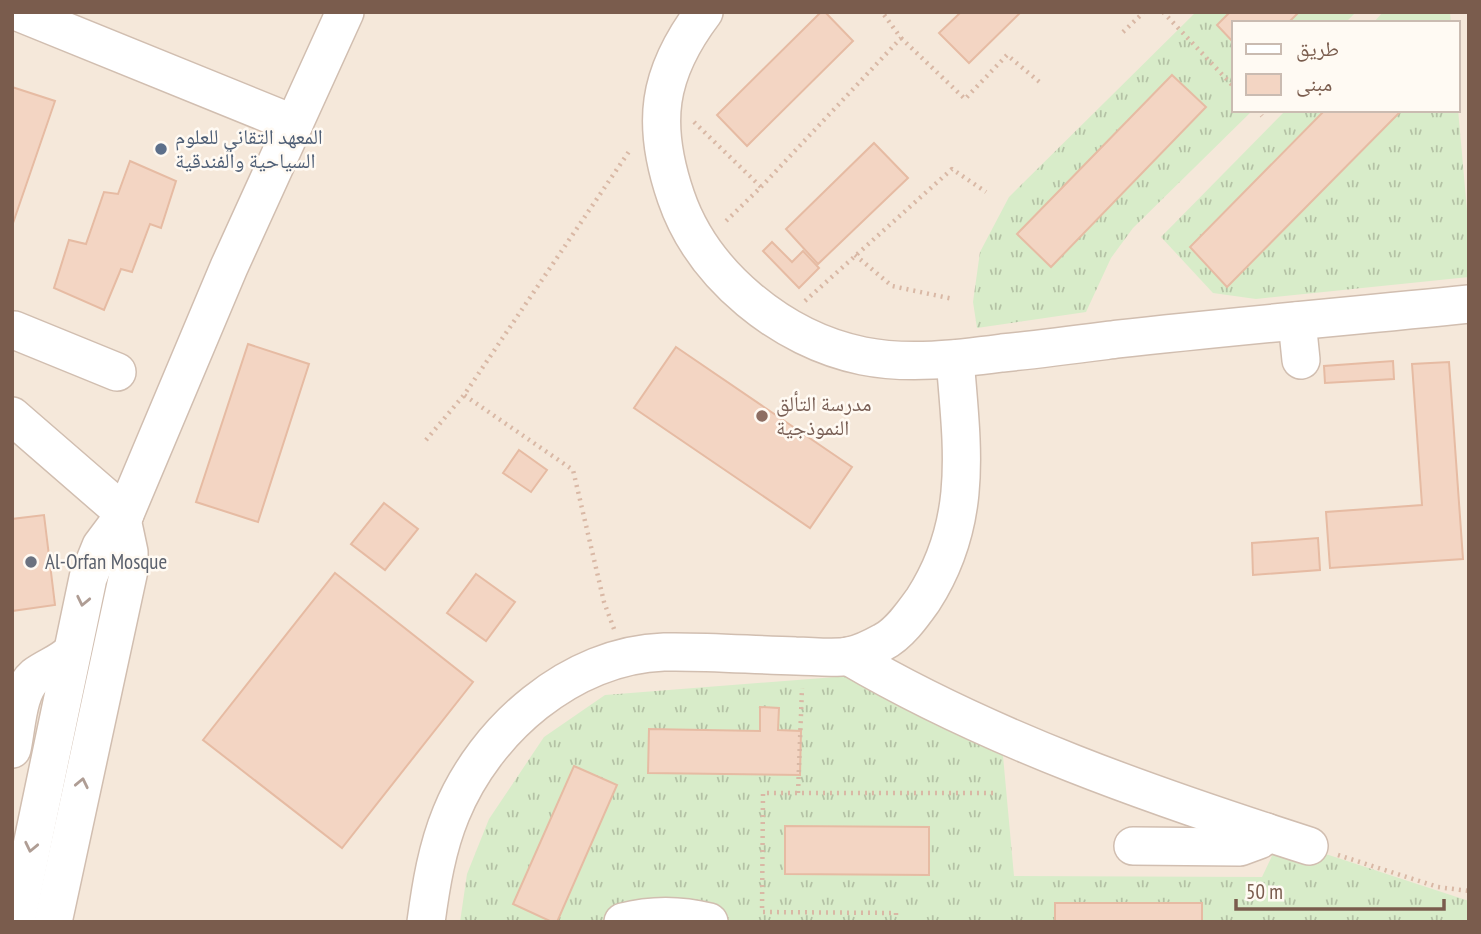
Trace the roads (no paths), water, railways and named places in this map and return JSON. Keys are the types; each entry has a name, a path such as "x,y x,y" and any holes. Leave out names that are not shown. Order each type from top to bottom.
{"street":[{"path":"18,12 294,124"},
{"path":"16,922 27,792 72,652 88,578 101,546 124,516 229,267 345,12"},
{"path":"704,12 674,59 662,105 666,167 680,208 701,246 736,289 780,322 820,344 864,356 910,360 955,359 1121,339 1469,304"},
{"path":"1297,321 1301,360"},
{"path":"14,330 117,372"},
{"path":"426,922 437,859 452,813 474,771 503,733 539,700 580,674 624,656 663,652 848,656 885,641 914,614 936,580 951,539 961,498 963,459 955,359"},
{"path":"12,416 124,516 129,552 129,570 53,922"},
{"path":"12,749 26,688 32,679 63,661 72,652"},
{"path":"848,656 885,677 1043,752 1309,846"},
{"path":"1133,846 1240,847 1250,845 1266,832"},
{"path":"623,922 638,918 671,917 709,922"}],"place":[{"name":"المعهد التقاني للعلوم السياحية والفندقية","path":"161,149"},
{"name":"مدرسة التألق النموذجية","path":"762,416"},
{"name":"Al-Orfan Mosque","path":"31,562"}]}
